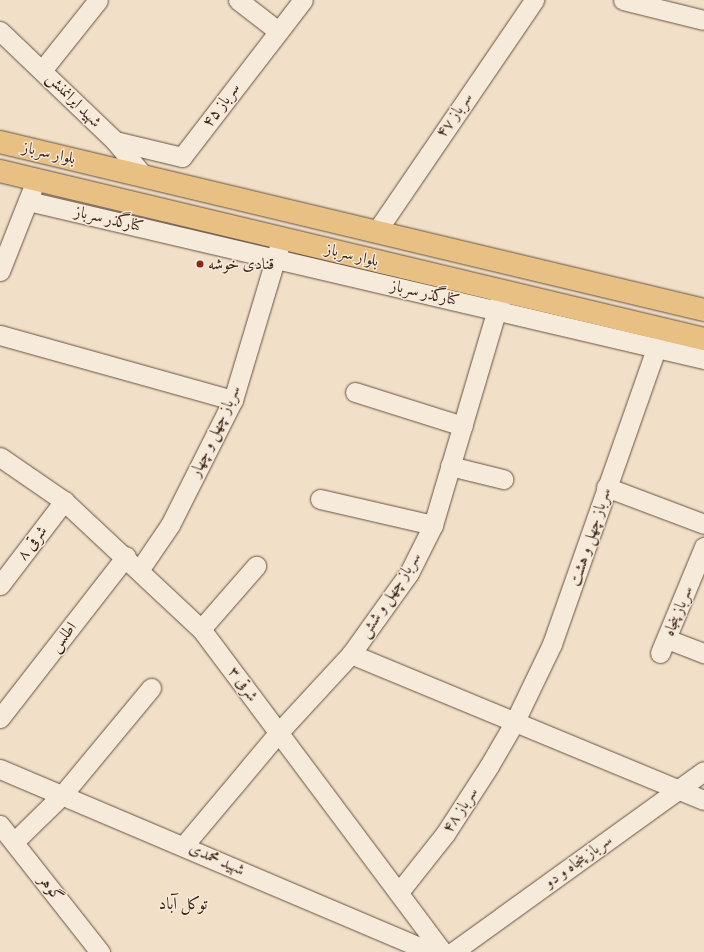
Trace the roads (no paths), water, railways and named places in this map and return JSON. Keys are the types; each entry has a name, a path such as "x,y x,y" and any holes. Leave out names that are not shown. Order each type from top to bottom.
{"main road":[{"name":"بلوار سرباز","path":"0,142 142,174 376,232 704,310"},
{"name":"بلوار سرباز","path":"0,170 282,238 499,302 704,339"}],"street":[{"path":"43,69 98,0"},
{"path":"238,0 278,31"},
{"name":"سرباز ۴۵","path":"115,141 182,156 303,0"},
{"name":"سرباز ۴۷","path":"376,232 534,0"},
{"path":"623,0 704,20"},
{"name":"شهید ایرانمنش","path":"0,31 43,69 115,141 142,174"},
{"path":"0,271 37,179"},
{"name":"کنارگذر سرباز","path":"28,201 276,258 499,302 704,359"},
{"name":"سرباز چهل و چهار","path":"140,569 170,525 233,400 282,238"},
{"name":"سرباز چهل و شش","path":"185,844 279,732 351,654 409,574 433,525 499,302"},
{"path":"0,335 233,400"},
{"name":"سرباز چهل و هشت","path":"514,723 569,601 606,487 658,346"},
{"path":"355,392 463,426"},
{"name":"شرقی ۳","path":"0,457 64,501 140,569 201,629 443,952"},
{"path":"450,466 503,480"},
{"path":"606,487 704,524"},
{"path":"320,499 433,525"},
{"name":"۸ شرقی","path":"0,585 64,501"},
{"name":"سرباز پنجاه","path":"704,546 663,646 704,653"},
{"name":"اطلس","path":"0,718 126,556"},
{"path":"201,629 256,566"},
{"path":"351,654 514,723 678,788 704,800"},
{"path":"15,841 62,794 151,688"},
{"name":"سرباز ۴۸","path":"399,892 445,834 514,723"},
{"name":"شهید محمدی","path":"0,768 185,844 432,952"},
{"name":"سرباز پنجاه و دو","path":"453,952 678,788 704,771"},
{"name":"گوهر","path":"0,825 15,841 100,952"}],"place":[{"name":"قنادی خوشه","path":"200,264"}],"district":[{"name":"توکل آباد","path":"183,905"}]}
